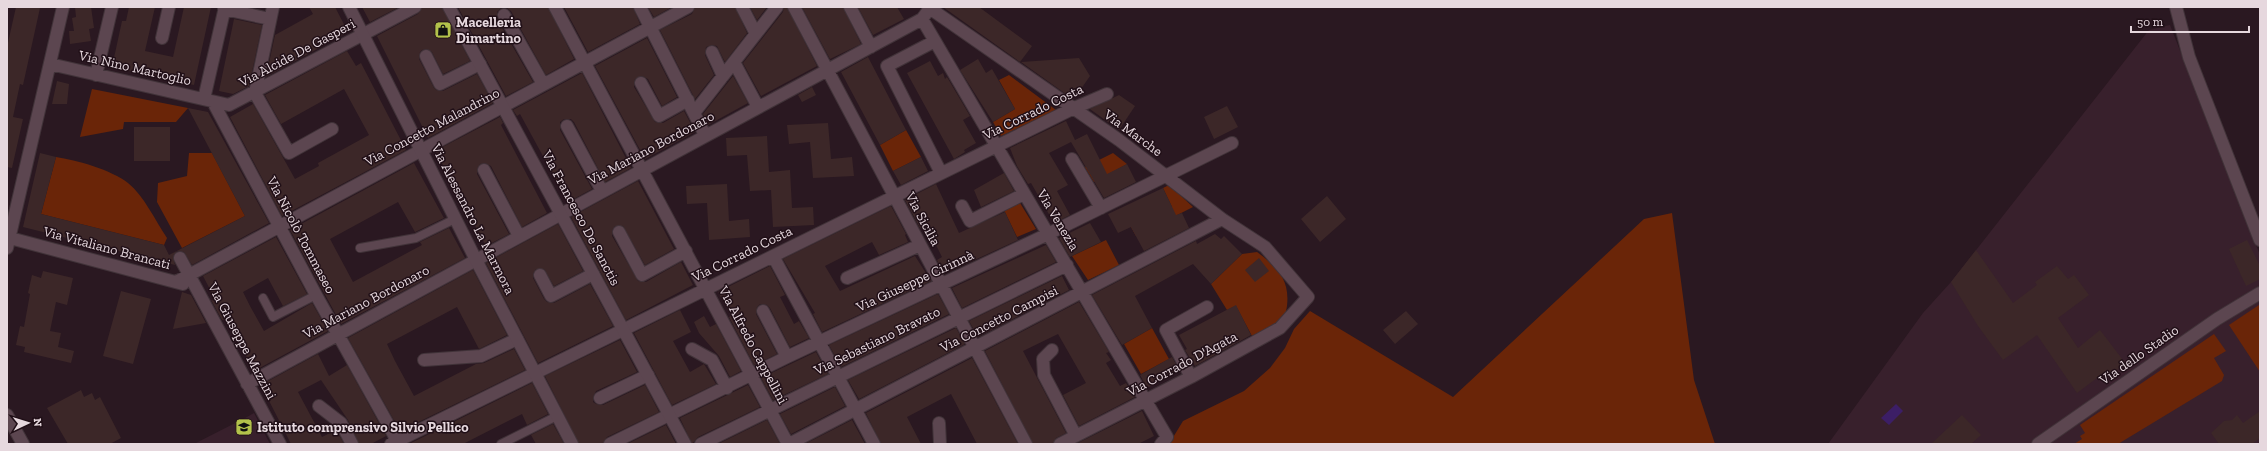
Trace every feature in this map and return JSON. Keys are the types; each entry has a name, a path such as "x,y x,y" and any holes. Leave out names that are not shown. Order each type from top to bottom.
{"street":[{"path":"8,243 63,7"},
{"path":"96,75 112,7"},
{"path":"162,38 169,7"},
{"name":"Via Alessandro La Marmora","path":"349,7 422,149 455,219 572,444"},
{"name":"Via Alcide De Gasperi","path":"209,100 229,105 255,93 414,7"},
{"name":"Via Francesco De Sanctis","path":"449,7 685,444"},
{"name":"Via Alfredo Cappellini","path":"555,7 789,444"},
{"path":"640,7 706,135"},
{"name":"Via Concetto Malandrino","path":"176,282 279,225 688,7"},
{"path":"742,7 756,34"},
{"path":"694,113 777,7"},
{"name":"Via Sicilia","path":"794,7 826,70 1026,444"},
{"path":"850,7 871,46"},
{"path":"2176,7 2189,57 2260,240"},
{"path":"209,100 225,8 272,13 255,93 289,153 332,128"},
{"path":"922,19 929,8"},
{"name":"Via Marche","path":"929,8 1118,140 1222,219 1265,248 1308,297"},
{"path":"504,15 543,84"},
{"name":"Via Mariano Bordonaro","path":"247,384 642,169 922,19"},
{"name":"Via Venezia","path":"922,19 1024,194 1067,264 1082,293 1145,400 1164,440"},
{"path":"935,41 887,66 941,173"},
{"path":"712,52 723,76"},
{"path":"426,56 440,84 480,64"},
{"path":"734,62 758,107"},
{"name":"Via Nino Martoglio","path":"50,64 209,100"},
{"path":"641,83 659,116 688,100"},
{"name":"Via Corrado Costa","path":"396,443 705,288 1072,109 1107,94"},
{"name":"Via Nicolò Tommaseo","path":"209,100 339,334 396,443"},
{"path":"567,126 602,192"},
{"name":"Via Giuseppe Cirinnà","path":"610,444 727,388 787,357 941,286 1232,143"},
{"path":"1072,159 1101,208"},
{"path":"484,170 519,236"},
{"path":"962,206 970,221 1024,194"},
{"name":"Via Concetto Campisi","path":"789,444 1222,219"},
{"path":"619,232 642,275 686,251"},
{"name":"Via Vitaliano Brancati","path":"8,243 197,288"},
{"path":"847,278 920,245"},
{"path":"773,256 874,444"},
{"name":"Via Giuseppe Mazzini","path":"180,258 280,444"},
{"name":"Via Sebastiano Bravato","path":"701,444 771,411 1067,264"},
{"path":"540,275 551,296 593,274"},
{"name":"Via dello Stadio","path":"2038,444 2211,323 2260,293"},
{"name":"Via Corrado D'Agata","path":"1060,444 1191,377 1280,328 1308,297"},
{"path":"1191,377 1166,330 1207,307"},
{"path":"763,311 787,357"},
{"path":"424,360 481,356 517,339"},
{"path":"692,349 712,360 727,388"},
{"path":"1052,350 1043,359 1044,375 1076,436"},
{"path":"600,398 648,375"},
{"path":"319,406 341,423 352,444"},
{"path":"7,415 23,444"},
{"path":"939,423 940,444"}],"lane":[{"path":"360,248 416,238 455,219"},
{"path":"264,298 274,317 316,295"},
{"path":"501,444 558,416"}],"shaded area":[{"path":"2170,25 2260,255 2260,444 1828,444 1923,313 1951,282 2149,30"},
{"path":"1009,75 1056,110 1001,136 993,122 1015,109 999,80"},
{"path":"92,89 188,108 176,122 124,122 123,129 80,137"},
{"path":"906,130 921,157 893,171 880,145"},
{"path":"189,153 212,153 245,216 182,248 157,202 158,183 187,176"},
{"path":"1113,153 1127,164 1094,182 1085,167"},
{"path":"56,157 94,166 121,178 128,183 144,201 167,238 164,245 41,214"},
{"path":"1169,185 1193,207 1136,236 1131,227 1172,207 1163,188"},
{"path":"1020,203 1036,229 1017,237 1004,210"},
{"path":"1672,213 1694,380 1715,444 1169,444 1183,421 1244,391 1270,368 1285,348 1294,329 1310,311 1453,397 1644,219"},
{"path":"1106,240 1119,265 1088,280 1072,256"},
{"path":"1257,252 1271,263 1281,274 1286,288 1287,306 1286,312 1280,322 1252,336 1236,306 1227,310 1211,284 1242,254"},
{"path":"2259,305 2260,306 2260,372 2229,325"},
{"path":"1152,328 1169,359 1141,374 1124,344"},
{"path":"2214,334 2226,351 2214,358 2224,375 2222,381 2118,444 2074,444 2082,439 2080,436 2085,433 2080,425"},
{"path":"1896,404 1903,411 1889,425 1881,418"},
{"name":"Istituto comprensivo Silvio Pellico","path":"254,413 270,444 194,444 247,417"}],"building":[{"path":"16,7 40,8 23,85 20,84 13,117 23,119 12,168 7,167 7,47"},
{"path":"75,7 91,7 94,28 89,29 91,41 70,44 69,31 74,31 72,18 76,17"},
{"path":"129,7 155,7 145,51 173,57 184,7 211,7 194,85 173,80 170,75 170,79 112,67 122,21 126,21"},
{"path":"309,7 335,7 348,32 266,77 275,35 313,14"},
{"path":"362,7 399,7 370,22"},
{"path":"422,7 442,7 470,61 443,74 432,52 427,49 422,50 420,52 419,59 434,88 436,90 443,91 477,74 493,103 428,138 377,36 418,14"},
{"path":"458,7 548,7 574,59 546,75 511,11 507,8 501,8 497,12 497,19 533,82 506,96"},
{"path":"564,7 633,7 640,24 588,52"},
{"path":"648,7 672,7 654,17"},
{"path":"695,7 735,7 747,33 725,62 717,46 712,45 706,47 705,55 714,75 695,99 660,30 692,14"},
{"path":"750,7 767,7 757,20"},
{"path":"784,7 787,7 817,66 761,96 743,63 783,12"},
{"path":"802,7 843,7 861,44 830,59"},
{"path":"858,7 897,7 904,19 873,35"},
{"path":"943,7 979,7 1032,46 1020,62"},
{"path":"234,19 262,25 249,86 233,94 219,91"},
{"path":"647,38 677,97 662,106 648,79 642,76 635,79 634,87 655,122 663,123 684,111 695,132 645,159 595,66"},
{"path":"347,51 356,66 361,63 406,150 282,216 230,117 253,104 295,179 319,166 318,163 369,135 344,89 281,124 265,95"},
{"path":"868,57 906,130 880,145 841,72"},
{"path":"1079,58 1090,76 1076,96 1069,94 1070,97 1021,62"},
{"path":"978,59 986,73 992,69 1015,109 993,122 960,70"},
{"path":"930,61 938,76 943,73 945,79 947,77 970,116 963,120 976,143 964,150 965,152 954,159 907,73"},
{"path":"582,73 631,168 605,182 574,122 571,119 564,119 560,122 560,130 592,189 568,202 520,114 517,116 513,110"},
{"path":"733,76 748,103 708,125 703,114"},
{"path":"57,81 69,84 67,104 52,104"},
{"path":"812,87 816,95 802,102 798,95"},
{"path":"1119,95 1135,106 1119,130 1090,109"},
{"path":"1227,106 1238,127 1214,139 1204,117"},
{"path":"188,108 208,112 269,223 192,265 184,252 177,251 173,257 175,265 23,227 40,153 56,157 41,214 164,245 169,255 245,216"},
{"path":"500,117 503,123 501,125 547,213 522,227 491,166 485,163 480,164 477,169 477,174 509,234 486,246 435,151"},
{"path":"1066,121 1075,140 1087,134 1107,174 1127,164 1136,182 1104,198 1071,142 1049,153 1068,185 1057,191 1070,215 1054,223 1031,183 1028,184 1017,166 1010,148"},
{"path":"828,123 831,159 852,157 854,176 813,178 810,142 789,144 787,125"},
{"path":"134,127 170,127 170,161 134,161"},
{"path":"767,136 769,172 790,170 792,208 813,207 814,225 773,227 771,190 750,191 747,155 727,156 726,138"},
{"path":"921,157 928,171 901,185 893,171"},
{"path":"414,163 444,218 415,232 398,202 330,239 353,282 422,245 420,242 449,228 465,258 341,324 290,230"},
{"path":"1004,173 1014,191 981,207 974,190"},
{"path":"638,181 674,249 645,265 623,226 615,226 612,231 612,236 638,281 646,282 681,262 693,285 626,320 571,217"},
{"path":"727,184 729,221 749,219 750,237 709,240 707,203 687,204 686,186"},
{"path":"936,184 959,233 1005,212 1018,240 944,274 937,260 942,257 926,225 920,228 905,200"},
{"path":"1163,188 1176,215 1182,213 1189,228 1144,251 1131,227 1118,233 1108,214"},
{"path":"1327,196 1346,219 1320,242 1301,219"},
{"path":"891,206 906,234 905,235 908,242 879,255 872,242 825,266 840,291 915,256 931,281 822,332 813,314 815,313 783,259"},
{"path":"1090,223 1101,242 1070,257 1059,238"},
{"path":"558,224 583,271 554,286 544,269 536,269 533,274 533,278 544,299 547,302 554,303 590,284 613,326 538,363 486,263"},
{"path":"1215,234 1221,239 1224,236 1242,254 1211,284 1193,264 1135,296 1152,328 1122,345 1092,295 1196,241 1197,244"},
{"path":"276,237 307,294 283,306 268,278 243,292 250,306 264,331 312,303 328,331 254,371 226,319 222,320 211,300 216,301 203,276"},
{"path":"2247,240 2260,266 2260,279 2246,286 2229,249"},
{"path":"1046,245 1056,262 962,308 952,288"},
{"path":"1976,250 2013,303 2037,285 2035,282 2057,266 2068,279 2074,275 2089,295 2058,318 2078,348 2100,330 2126,364 2108,376 2105,372 2077,393 2037,335 2003,360 1978,326 1951,282"},
{"path":"1259,258 1269,271 1255,282 1245,270"},
{"path":"770,266 785,295 780,297 794,324 799,321 809,338 790,347 770,308 767,305 760,304 757,307 756,314 777,354 754,365 718,292"},
{"path":"473,270 507,335 479,349 457,307 387,344 395,361 414,396 476,364 484,363 514,349 525,370 400,431 348,338"},
{"path":"43,271 73,278 67,305 56,302 50,331 61,333 58,347 74,351 71,363 24,352 25,347 16,345 20,326 24,327 30,294 28,293 32,275 41,278"},
{"path":"1062,276 1069,290 978,337 969,321"},
{"path":"121,291 151,299 133,364 103,356"},
{"path":"182,292 191,295 206,323 173,329"},
{"path":"938,294 949,314 841,367 829,345"},
{"path":"1079,302 1109,352 1106,353 1111,360 1106,363 1120,386 1126,383 1135,397 1079,426 1063,395 1086,383 1058,334 1023,351 1066,433 1056,438 1053,444 1033,444 985,351"},
{"path":"1236,305 1251,335 1195,366 1185,350 1187,349 1179,335"},
{"path":"680,310 691,332 673,341 690,372 704,364 716,384 672,405 634,333"},
{"path":"1406,311 1418,324 1395,344 1383,330"},
{"path":"704,316 710,327 716,324 741,371 730,377 719,356 699,333 694,322"},
{"path":"956,328 965,344 859,399 848,380"},
{"path":"620,340 637,372 596,391 593,397 593,402 603,405 645,385 659,412 607,437 603,444 579,444 545,376"},
{"path":"816,352 828,374 773,400 761,378"},
{"path":"318,354 329,376 347,365 386,436 371,444 359,444 348,420 321,380 298,392 322,437 336,430 344,444 291,444 261,385"},
{"path":"1172,357 1179,370 1147,388 1140,375"},
{"path":"972,358 1018,444 977,444 951,394 907,417 921,444 881,444 866,413"},
{"path":"532,383 548,414 527,425 522,414 463,444 409,444"},
{"path":"748,385 760,407 698,437 692,444 680,418"},
{"path":"835,387 845,406 791,434 780,414"},
{"path":"81,390 84,397 92,393 95,400 100,397 121,438 110,444 68,444 47,408"},
{"path":"1142,411 1154,436 1138,444 1076,444"},
{"path":"2260,411 2260,438 2252,444 2219,444 2211,433 2224,421 2232,420 2237,415 2243,423"},
{"path":"1962,415 1981,435 1971,444 1931,444"},
{"path":"767,420 780,444 718,444"},
{"path":"852,420 865,444 805,444"},
{"path":"553,424 564,444 536,444 531,435"},
{"path":"666,425 676,444 627,444"}],"place":[{"name":"Macelleria Dimartino","path":"443,30"},
{"name":"Istituto comprensivo Silvio Pellico","path":"244,427"}]}
